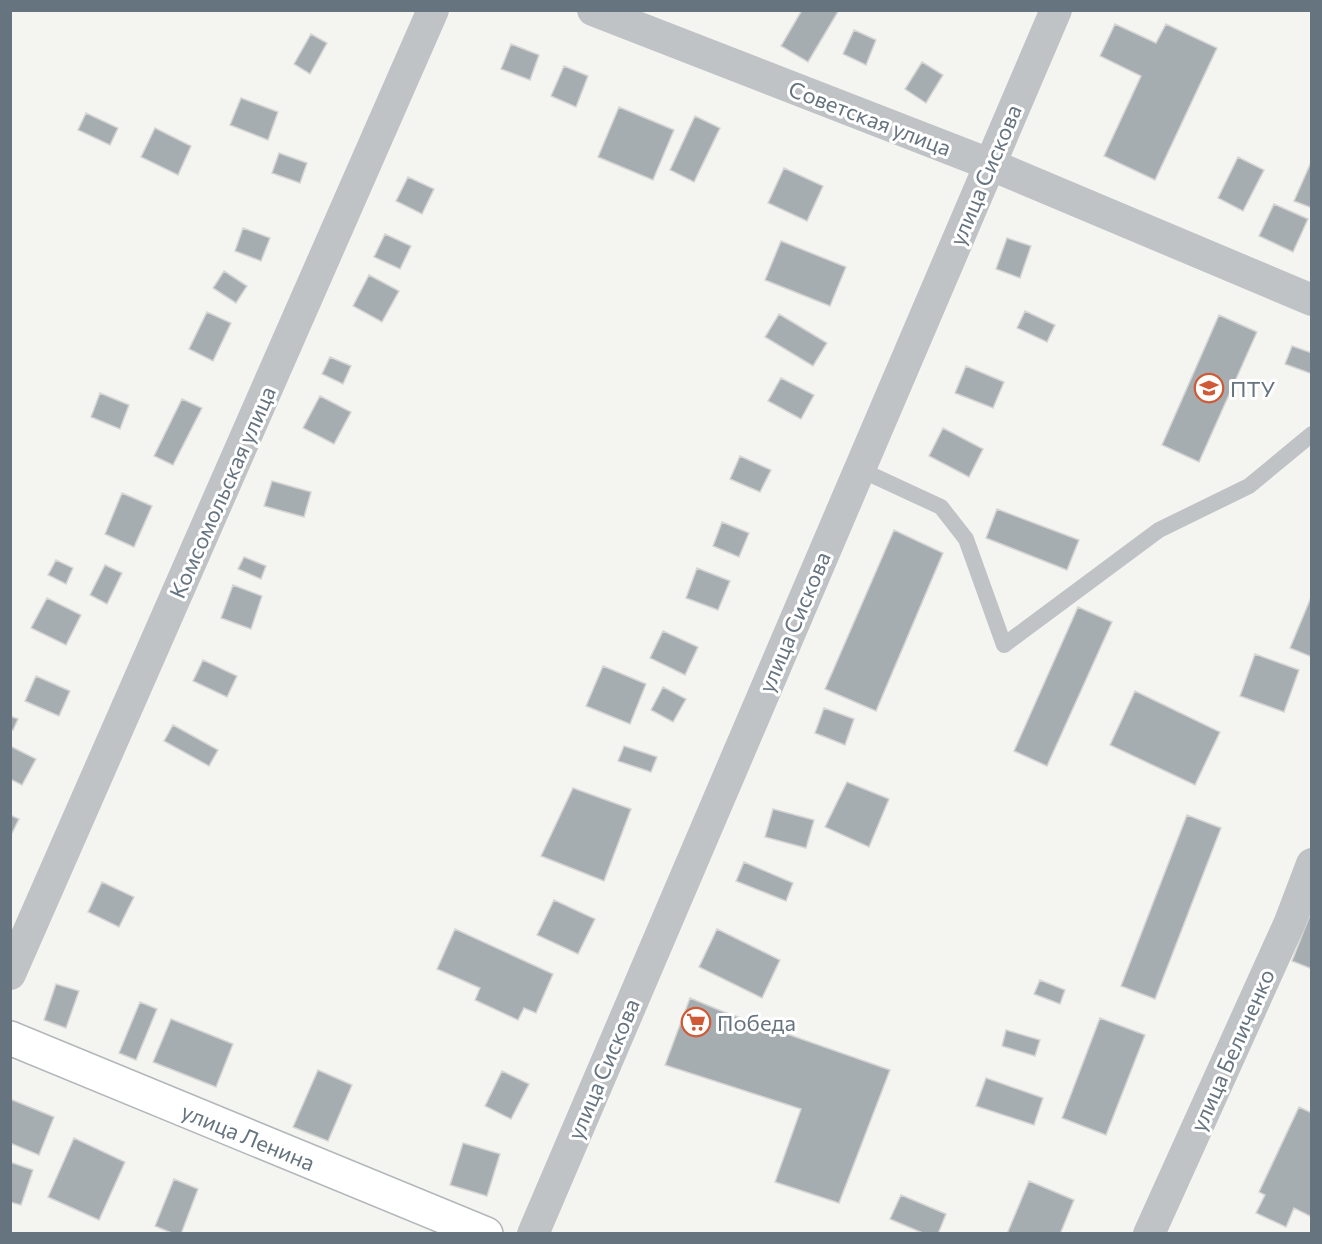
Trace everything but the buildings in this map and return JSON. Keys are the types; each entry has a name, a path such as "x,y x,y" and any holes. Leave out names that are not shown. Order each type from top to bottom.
{"street":[{"name":"Комсомольская улица","path":"10,974 433,10"},
{"name":"Советская улица","path":"593,10 989,164 1311,300"},
{"name":"улица Сискова","path":"533,1233 1056,10"},
{"name":"улица Беличенко","path":"1149,1233 1290,921 1311,864"},
{"name":"улица Ленина","path":"10,1038 486,1233"}],"lane":[{"path":"859,469 941,507 966,539 1004,645 1159,530 1249,486 1311,435"}],"place":[{"name":"ПТУ","path":"1209,388"},
{"name":"Победа","path":"696,1022"}]}
